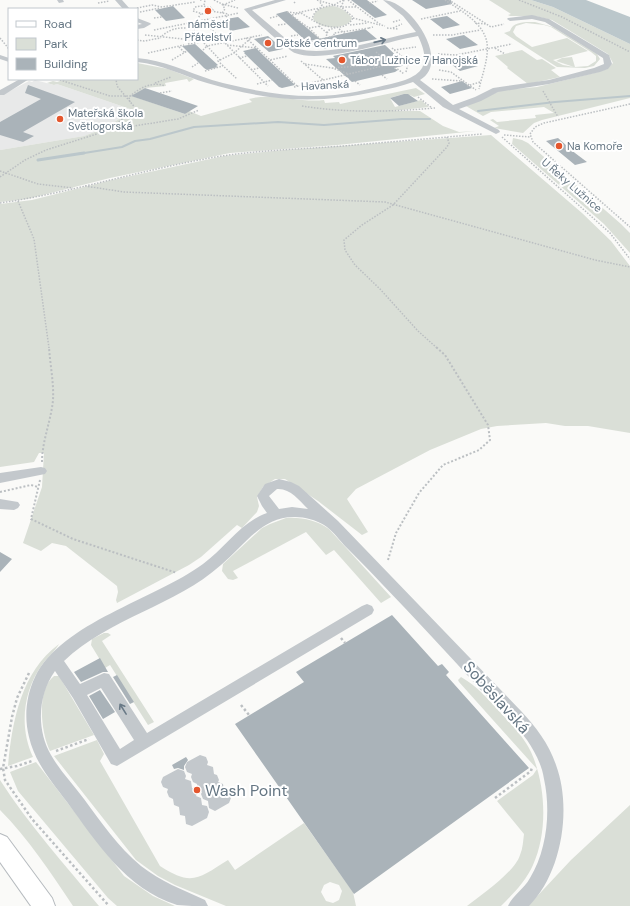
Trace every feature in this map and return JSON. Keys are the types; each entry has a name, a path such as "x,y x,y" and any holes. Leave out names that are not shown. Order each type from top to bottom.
{"main road":[{"path":"0,844 44,906"}],"street":[{"path":"118,0 126,8"},
{"path":"245,10 273,1 283,0"},
{"path":"386,0 413,21 421,33 428,54 428,67 423,75 415,80 446,107 498,134"},
{"path":"245,10 276,29 296,50 303,54 321,54 421,33"},
{"path":"446,107 478,99 496,90 539,84 597,70 608,64 608,60 600,52 547,20 528,17 507,21"},
{"path":"138,20 148,24 138,30"},
{"name":"Havanská","path":"138,60 167,65 209,80 256,92 294,97 330,98 356,94 415,80"},
{"path":"0,89 9,88 23,80"},
{"path":"246,98 256,92"},
{"path":"0,478 41,471"},
{"name":"Soběslavská","path":"276,514 266,503 263,496 266,490 274,484 286,484 295,489 332,524 433,627 532,736 549,766 554,792 555,810 552,846 546,865 537,884 517,906"},
{"path":"0,504 14,505"},
{"path":"199,906 151,883 130,867 93,825 49,766 39,745 35,733 34,708 36,696 45,673 62,653 84,637 210,567 256,524 276,514 294,511 319,516 332,524"},
{"path":"55,660 78,692 117,759 367,610"},
{"path":"78,692 104,679 144,742"}],"path":[{"path":"204,6 205,0"},
{"path":"214,0 222,4 238,8 234,0 222,4"},
{"path":"318,0 341,7 357,7"},
{"path":"312,20 311,18 313,14 322,5 318,0"},
{"path":"344,0 334,5 291,15 309,28 319,40 334,36 334,33 373,27 369,23"},
{"path":"341,7 344,0"},
{"path":"348,0 381,25"},
{"path":"444,0 462,11 475,23 487,41 487,49 477,94"},
{"path":"449,0 491,27 507,21"},
{"path":"519,0 540,6 565,17 630,52"},
{"path":"98,3 109,1"},
{"path":"369,3 378,1"},
{"path":"140,12 195,2"},
{"path":"188,3 212,8 211,11"},
{"path":"222,4 224,9 222,13"},
{"path":"136,8 152,5 162,7"},
{"path":"197,6 193,11 201,14"},
{"path":"341,7 353,18 385,26"},
{"path":"151,31 231,15 245,10"},
{"path":"195,22 201,14 211,11 231,15"},
{"path":"422,19 466,11"},
{"path":"287,12 301,13 319,25 327,33"},
{"path":"226,16 229,19"},
{"path":"268,18 278,16"},
{"path":"151,19 162,17"},
{"path":"348,25 353,18"},
{"path":"185,39 196,29 202,20"},
{"path":"202,20 268,86"},
{"path":"393,22 397,21"},
{"path":"326,38 329,30 337,27 369,23"},
{"path":"391,28 405,23"},
{"path":"475,23 487,24"},
{"path":"203,50 207,46 253,37 286,24"},
{"path":"309,28 319,25 337,27 345,34"},
{"path":"172,26 175,29"},
{"path":"161,36 167,30 182,27 196,29"},
{"path":"138,30 170,38 202,41"},
{"path":"433,36 452,35 480,30"},
{"path":"193,32 207,46 223,66 237,79 235,82"},
{"path":"290,36 298,35"},
{"path":"452,35 456,38"},
{"path":"143,37 146,41"},
{"path":"138,40 146,41 165,37"},
{"path":"215,62 234,53 253,37"},
{"path":"0,38 5,51"},
{"path":"170,38 174,41"},
{"path":"246,38 297,86"},
{"path":"294,40 307,42 314,41"},
{"path":"188,44 202,41"},
{"path":"366,44 393,66"},
{"path":"438,54 452,55 512,44"},
{"path":"144,53 184,45"},
{"path":"226,45 257,48"},
{"path":"171,60 186,52 179,46"},
{"path":"388,46 407,60 409,64 406,76 395,67"},
{"path":"393,50 416,47"},
{"path":"494,48 505,54"},
{"path":"270,60 303,54"},
{"path":"294,55 323,80"},
{"path":"452,55 456,58"},
{"path":"239,58 247,56"},
{"path":"402,60 418,59"},
{"path":"191,67 198,63"},
{"path":"305,64 332,68 349,74"},
{"path":"294,87 391,64"},
{"path":"332,68 373,65 377,67"},
{"path":"202,72 223,66"},
{"path":"251,70 259,68"},
{"path":"439,70 451,72 468,86 478,91"},
{"path":"60,80 110,96 131,96 150,85 175,75"},
{"path":"432,79 464,82"},
{"path":"103,132 137,110 117,86 116,80"},
{"path":"264,82 272,80"},
{"path":"468,86 480,82"},
{"path":"150,85 161,84 165,86"},
{"path":"539,84 558,117"},
{"path":"160,93 172,91"},
{"path":"131,96 129,98 131,103"},
{"path":"418,97 432,108"},
{"path":"530,137 531,132 535,127 544,123 630,104"},
{"path":"300,106 355,112 446,107"},
{"path":"0,177 25,160 39,153 119,127 152,124 179,118 199,110"},
{"path":"0,203 18,201 182,163 242,153 498,134 530,137 630,227"},
{"name":"U Řeky Lužnice","path":"498,134 610,233 630,259"},
{"path":"388,560 396,533 419,494 443,465 479,450 490,440 488,425 445,355 418,331 380,289 355,265 345,250 344,240 362,225 394,203 447,147 449,143 446,137"},
{"path":"0,171 38,184 75,188"},
{"path":"84,186 124,192 394,203 595,260 630,267"},
{"path":"18,201 34,239 47,329 53,399 48,431 42,449 41,471 31,519 73,539 178,573"},
{"path":"0,492 31,485 36,485 38,487"},
{"path":"241,705 249,715"},
{"path":"51,753 95,736"},
{"path":"34,760 2,769 5,780 32,819 109,906"},
{"path":"495,798 531,771 532,766"}],"shaded area":[{"path":"531,0 586,0 630,17 630,44 553,7"},
{"name":"Mateřská škola Světlogorská","path":"35,80 54,85 57,84 133,110 105,128 84,136 0,150 0,93 6,93 29,81 32,82"}],"green space":[{"path":"489,0 531,0 553,7 630,44 630,98 542,120 534,123 523,133 494,128 499,126 490,120 493,119 497,122 536,118 535,115 554,113 544,107 491,112 483,116 466,106 502,90 537,87 598,72 607,69 613,63 608,54 552,20 535,16 510,16 508,15 511,14"},
{"path":"332,6 340,8 352,18 347,24 338,27 328,27 320,25 313,19 317,11 322,8"},
{"path":"524,22 535,22 553,27 597,54 600,59 594,66 585,68 557,67 504,33 510,31 514,25","holes":["526,23 551,27 591,52 596,56 596,61 588,66 575,67 572,57 562,58 556,61 574,67 563,65 553,60 588,51 567,38 532,47 516,36 513,32 516,26"]},
{"path":"522,50 537,60 542,59 556,68 551,70 560,77 528,84 507,68 508,67 495,56"},
{"path":"138,63 168,69 194,79 189,82 187,79 165,83 166,86 145,88 132,96 185,114 189,111 201,116 252,102 249,99 258,97 277,97 315,101 324,100 325,103 339,102 340,104 416,88 425,94 414,97 402,95 390,98 395,107 421,100 429,107 391,111 420,111 443,126 459,132 476,131 337,145 230,153 110,178 27,199 0,202 0,150 84,136 105,128 133,110 57,84 54,85 47,83 53,81 57,82 63,80 138,80"},
{"path":"491,135 582,213 611,241 630,266 630,433 588,426 565,426 546,423 497,426 481,429 430,450 356,489 347,499 368,532 362,535 318,501 285,479 275,479 263,487 257,497 259,506 257,512 242,528 237,525 201,557 189,565 117,603 117,586 66,546 52,543 41,551 23,543 42,487 44,453 39,453 34,462 0,467 0,204 32,200 112,180 224,156 284,150"},
{"path":"513,138 528,143 621,224 630,233 630,253 604,224 512,144"},
{"path":"286,518 309,520 319,523 329,529 391,597 381,603 334,550 326,555 306,532 233,571 238,578 233,580 228,579 222,571 223,564 262,528"},
{"path":"104,633 111,635 102,641 154,722 148,725 110,665 105,668 91,645 92,639"},
{"path":"59,644 36,675 27,698 25,710 26,734 33,757 8,766 12,732 27,683 46,655"},
{"path":"54,676 59,676 94,735 50,751 44,734 42,701 48,683"},
{"path":"461,677 482,692 521,736 531,752 536,765 540,779 543,823 538,852 533,865 523,882 501,906 467,906 505,876 517,862 522,850 524,834 497,801 533,775 537,769 459,682 458,680"},
{"path":"97,740 104,754 100,761 160,866 171,873 188,878 195,878 228,860 235,870 304,823 353,892 356,906 226,906 175,885 158,876 136,860 54,756","holes":["330,882 339,885 342,891 339,900 333,903 326,901 321,892 324,885"]},
{"path":"36,762 124,876 153,896 175,906 117,906 108,898 18,791 10,772"},
{"path":"0,780 35,829 99,906 73,906 30,844 0,810"},
{"path":"630,805 630,906 528,906 571,860"}],"building":[{"path":"351,0 367,0 387,15 375,18"},
{"path":"412,0 451,0 452,4 426,9"},
{"path":"173,6 185,18 166,21 155,10"},
{"path":"287,11 320,39 305,40 276,14"},
{"path":"447,16 460,25 443,29 430,19"},
{"path":"238,17 250,27 231,31 220,20"},
{"path":"365,29 377,39 324,49 314,40"},
{"path":"464,35 478,45 460,49 446,39"},
{"name":"Dětské centrum","path":"268,36 283,49 269,52 254,39"},
{"path":"195,44 218,65 216,66 218,67 207,70 182,46"},
{"path":"385,45 406,65 394,68 398,70 395,72 352,82 326,59 335,58 333,56"},
{"path":"256,48 295,85 282,88 279,87 243,51"},
{"path":"464,56 478,66 460,71 446,60"},
{"path":"462,81 472,88 450,94 441,87"},
{"path":"28,85 75,102 23,132 34,136 23,142 0,135 0,122 41,99 25,93"},
{"path":"145,88 198,106 185,114 131,96"},
{"path":"408,94 418,101 399,106 390,98"},
{"path":"558,138 587,162 575,165 546,141"},
{"path":"0,552 12,559 0,572"},
{"path":"392,615 438,666 442,664 449,672 446,675 529,768 354,894 235,724 304,682 296,672"},
{"path":"100,658 108,672 103,672 81,682 74,672"},
{"path":"117,675 134,702 130,704 113,677"},
{"path":"100,690 115,712 103,719 89,696"},
{"path":"186,757 188,760 184,766 184,770 178,768 174,769 172,765"}],"waterway":[{"path":"478,111 555,102 630,96"},
{"path":"78,154 122,147 135,141 150,139 194,127 278,122 324,125 402,119 430,119"},
{"path":"38,160 84,153"}],"place":[{"name":"náměstí Přátelství","path":"208,11"},
{"name":"Dětské centrum","path":"268,43"},
{"name":"Tábor Lužnice 7 Hanojská","path":"342,60"},
{"name":"Mateřská škola Světlogorská","path":"60,119"},
{"name":"Na Komoře","path":"559,146"},
{"name":"Wash Point","path":"197,790"}]}
